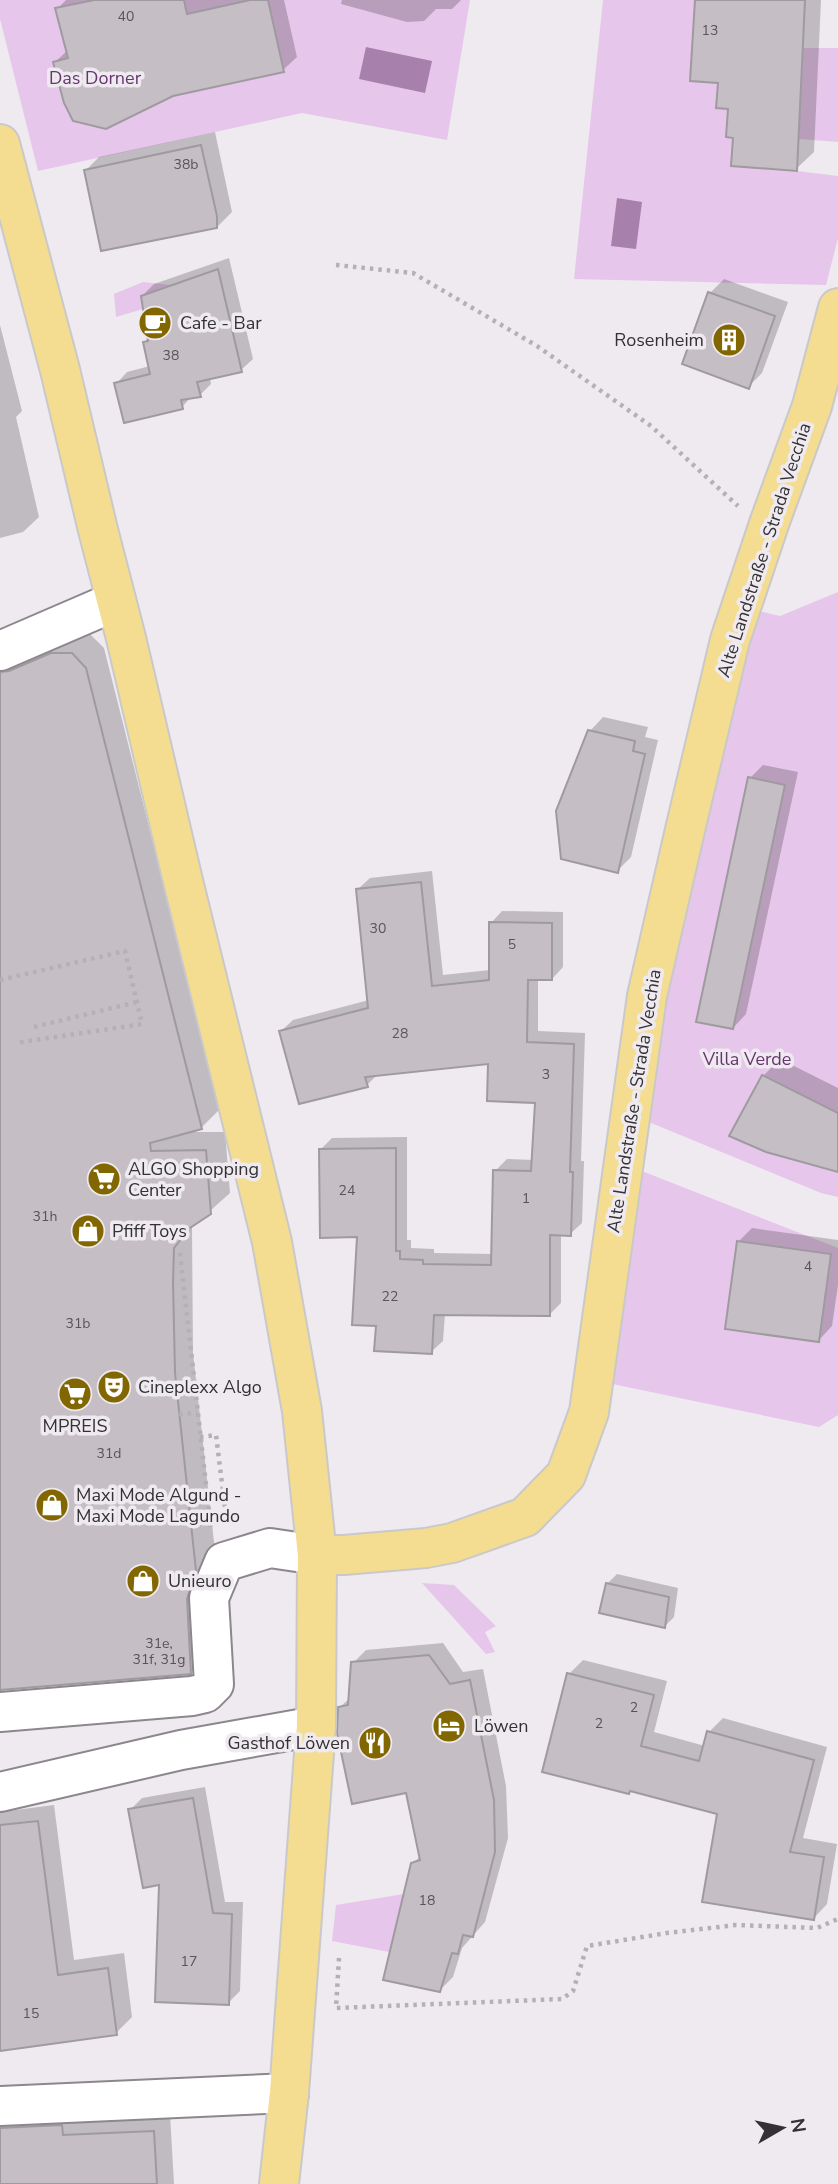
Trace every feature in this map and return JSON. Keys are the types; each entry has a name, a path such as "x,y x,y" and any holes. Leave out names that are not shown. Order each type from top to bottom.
{"main road":[{"path":"0,144 60,370 272,1242 302,1411 317,1555 316,1726 289,2093 279,2184"},
{"name":"Alte Landstraße - Strada Vecchia","path":"317,1555 344,1555 452,1544 525,1517 566,1475 589,1412 647,996 730,640 812,406 838,307"}],"street":[{"path":"0,651 117,601"},
{"path":"0,1713 205,1693 214,1684 209,1598 224,1562 270,1548 317,1555"},
{"path":"0,1792 181,1750 316,1726"},
{"path":"0,2106 289,2093"}],"path":[{"path":"336,265 413,273 537,346 651,426 741,508 770,521"},
{"path":"0,980 125,951 142,1024 16,1043"},
{"path":"34,1027 137,1002"},
{"path":"180,1253 211,1530"},
{"path":"179,1414 197,1413"},
{"path":"200,1437 216,1435 227,1528"},
{"path":"340,1952 336,2008 562,1999 573,1991 587,1946 736,1925 817,1928 838,1919"}],"green space":[{"name":"Das Dorner","path":"0,0 470,0 447,140 302,113 38,171 0,19"},
{"path":"603,0 695,0 718,83 716,108 728,109 726,137 733,138 797,171 838,176 838,238 826,285 574,279"},
{"path":"803,48 838,48 838,142 799,139"},
{"path":"143,282 171,285 141,296 143,309 116,317 114,294"},
{"name":"Villa Verde","path":"838,592 838,1197 821,1193 644,1120 664,998 754,610 780,616"},
{"path":"624,1164 838,1248 838,1415 819,1427 593,1380"},
{"path":"422,1583 454,1585 496,1626 485,1632 495,1652 486,1654"},
{"path":"404,1894 389,1952 332,1941 336,1905"}],"shaded area":[{"path":"366,47 432,61 425,93 359,79"},
{"path":"617,198 642,202 636,249 611,246"}],"building":[{"path":"94,0 184,0 187,14 250,0 268,0 284,72 173,96 106,129 73,121 64,103 53,62 68,58 55,8"},
{"path":"695,0 805,0 797,171 731,166 733,138 726,137 728,109 716,108 718,83 690,81"},
{"path":"201,145 217,216 217,228 101,251 84,170"},
{"path":"218,269 242,372 197,382 201,397 181,400 183,409 124,423 114,383 150,374 143,342 148,341 141,296"},
{"name":"Rosenheim","path":"708,292 775,316 749,389 682,364"},
{"name":"ALGO Shopping Center","path":"51,653 72,653 86,668 202,1129 150,1143 151,1151 206,1150 211,1214 190,1228 174,1248 173,1282 175,1373 196,1571 187,1599 191,1674 0,1690 0,672 9,671"},
{"path":"588,730 635,741 633,751 645,754 618,873 561,859 556,811"},
{"path":"748,777 785,785 733,1029 696,1022"},
{"path":"421,882 432,986 489,980 489,922 552,923 552,980 528,980 527,1042 574,1044 571,1236 550,1235 550,1316 434,1315 432,1354 374,1351 376,1326 352,1325 357,1237 320,1238 319,1149 396,1148 396,1251 400,1251 400,1259 423,1260 423,1264 491,1265 493,1170 531,1171 535,1103 487,1101 488,1064 365,1077 368,1087 299,1104 279,1031 368,1008 356,889"},
{"path":"762,1075 838,1113 838,1172 766,1152 729,1136"},
{"path":"737,1241 831,1254 819,1342 725,1329"},
{"path":"606,1583 669,1597 665,1628 599,1613"},
{"path":"429,1655 450,1684 470,1680 494,1800 495,1852 473,1937 463,1935 458,1954 452,1953 440,1992 383,1980 411,1863 420,1860 406,1793 352,1804 337,1733 338,1707 348,1705 351,1662"},
{"path":"567,1673 654,1695 641,1746 699,1761 707,1731 814,1760 790,1852 824,1857 814,1920 702,1902 717,1814 542,1772"},
{"path":"193,1798 213,1913 232,1914 229,2005 155,2002 159,1885 143,1888 128,1809"},
{"path":"38,1821 58,1975 108,1968 117,2035 0,2051 0,1825"},
{"path":"62,2125 63,2135 154,2131 157,2184 0,2184 0,2128"}],"place":[{"name":"Cafe - Bar","path":"155,323"},
{"name":"Rosenheim","path":"729,340"},
{"name":"ALGO Shopping Center","path":"104,1179"},
{"name":"Pfiff Toys","path":"88,1231"},
{"name":"Cineplexx Algo","path":"114,1387"},
{"name":"MPREIS","path":"75,1394"},
{"name":"Maxi Mode Algund - Maxi Mode Lagundo","path":"52,1505"},
{"name":"Unieuro","path":"143,1581"},
{"name":"Löwen","path":"449,1726"},
{"name":"Gasthof Löwen","path":"375,1743"}]}
